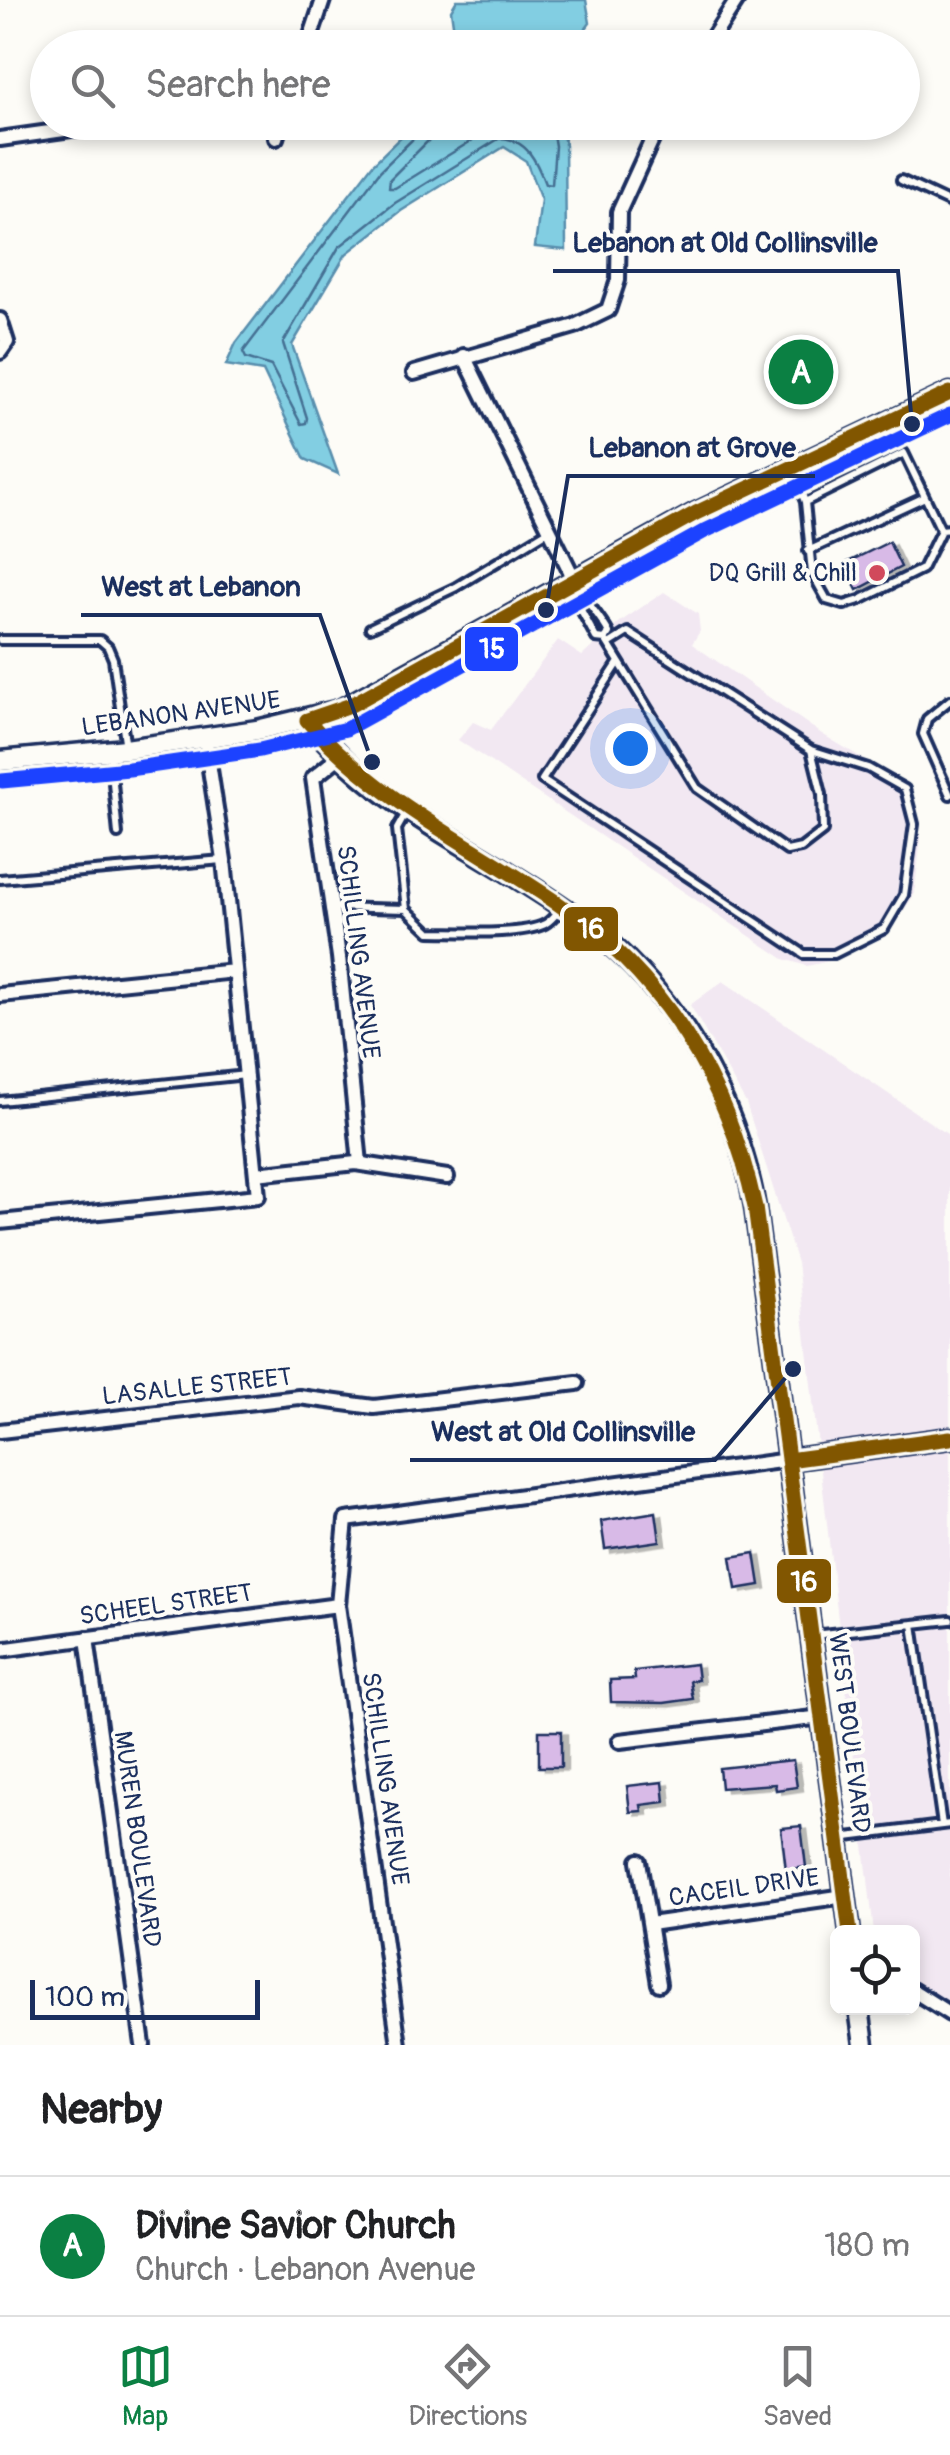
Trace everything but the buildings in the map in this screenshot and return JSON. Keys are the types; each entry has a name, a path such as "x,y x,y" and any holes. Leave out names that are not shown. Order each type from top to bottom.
{"street":[{"path":"313,30 323,0"},
{"path":"717,30 736,0"},
{"path":"0,139 30,135"},
{"path":"414,373 575,326 608,310 618,280 619,212 652,140"},
{"path":"0,320 4,347"},
{"path":"464,356 574,578"},
{"name":"LEBANON AVENUE","path":"0,761 118,750 307,720 351,706 696,513 950,393"},
{"name":"WEST BOULEVARD","path":"307,720 340,756 408,810 562,907 615,948 660,995 698,1050 725,1104 753,1193 849,1925"},
{"path":"0,1222 258,1196 224,860 206,736"},
{"name":"SCHILLING AVENUE","path":"340,756 313,778 360,1163 356,1164"},
{"path":"0,995 234,970"},
{"path":"256,1174 356,1164 447,1177"},
{"name":"LASALLE STREET","path":"0,1431 299,1398 374,1407 577,1382"},
{"path":"788,1460 950,1438"},
{"name":"SCHILLING AVENUE","path":"398,2045 338,1605 346,1520 788,1460"},
{"name":"SCHEEL STREET","path":"0,1650 338,1605"},
{"name":"MUREN BOULEVARD","path":"87,1638 143,2045"},
{"path":"620,1741 822,1717"},
{"path":"639,1861 659,1984"},
{"name":"CACEIL DRIVE","path":"650,1924 845,1896"},
{"path":"920,1995 950,2014"},
{"path":"860,2015 864,2045"}],"lane":[{"path":"901,180 950,203"},
{"path":"791,467 805,502 812,573 827,600 844,604 860,600 922,569 946,529 904,453 805,502"},
{"path":"808,550 926,497"},
{"path":"370,628 456,587 551,529"},
{"path":"574,578 584,600 594,606 609,633 607,642"},
{"path":"584,600 580,610 596,638 607,642 698,788 787,850 801,848 823,832 822,794 811,750"},
{"path":"607,642 628,632 811,750 868,768 905,789 914,824 904,895 884,929 834,954 804,954 542,780 619,662"},
{"path":"0,640 100,640 108,646 113,659 118,750 118,834"},
{"path":"950,700 926,718 923,734 950,795"},
{"path":"408,810 398,829 406,909 430,932 535,928 548,922 562,907"},
{"path":"0,879 224,860"},
{"path":"331,907 406,909"},
{"path":"0,1101 246,1074"},
{"path":"812,1636 950,1620"},
{"path":"838,1838 946,1824 913,1624"}],"shaded area":[{"path":"664,592 698,614 700,631 692,644 911,791 921,839 914,895 886,936 838,959 807,966 784,959 458,740 473,722 491,730 558,640 582,656 620,622"},
{"path":"723,981 950,1136 950,2009 920,1988 920,1925 873,1925 797,1263 746,1103 690,1005"}],"water":[{"path":"457,0 586,0 590,23 585,30 454,30 451,10"},
{"path":"398,140 564,140 566,250 535,247 541,200 526,161 504,147 401,211 346,254 292,345 338,474 305,459 263,371 226,365 236,343 373,164"}],"transit line":[{"name":"16","path":"307,720 351,705 696,513 950,393"},
{"name":"15","path":"2,781 129,769 260,750 346,729 705,531 950,415"},
{"name":"16","path":"307,720 364,775 426,820 557,903 629,964 660,998 686,1036 728,1117 755,1207 849,1925"},
{"name":"16","path":"788,1460 950,1438"}],"place":[{"name":"Divine Savior Church","path":"801,372"},
{"name":"Lebanon at Old Collinsville","path":"912,424"},
{"name":"DQ Grill & Chill","path":"877,573"},
{"name":"Lebanon at Grove","path":"546,610"},
{"name":"West at Lebanon","path":"372,762"},
{"name":"West at Old Collinsville","path":"793,1369"}]}
